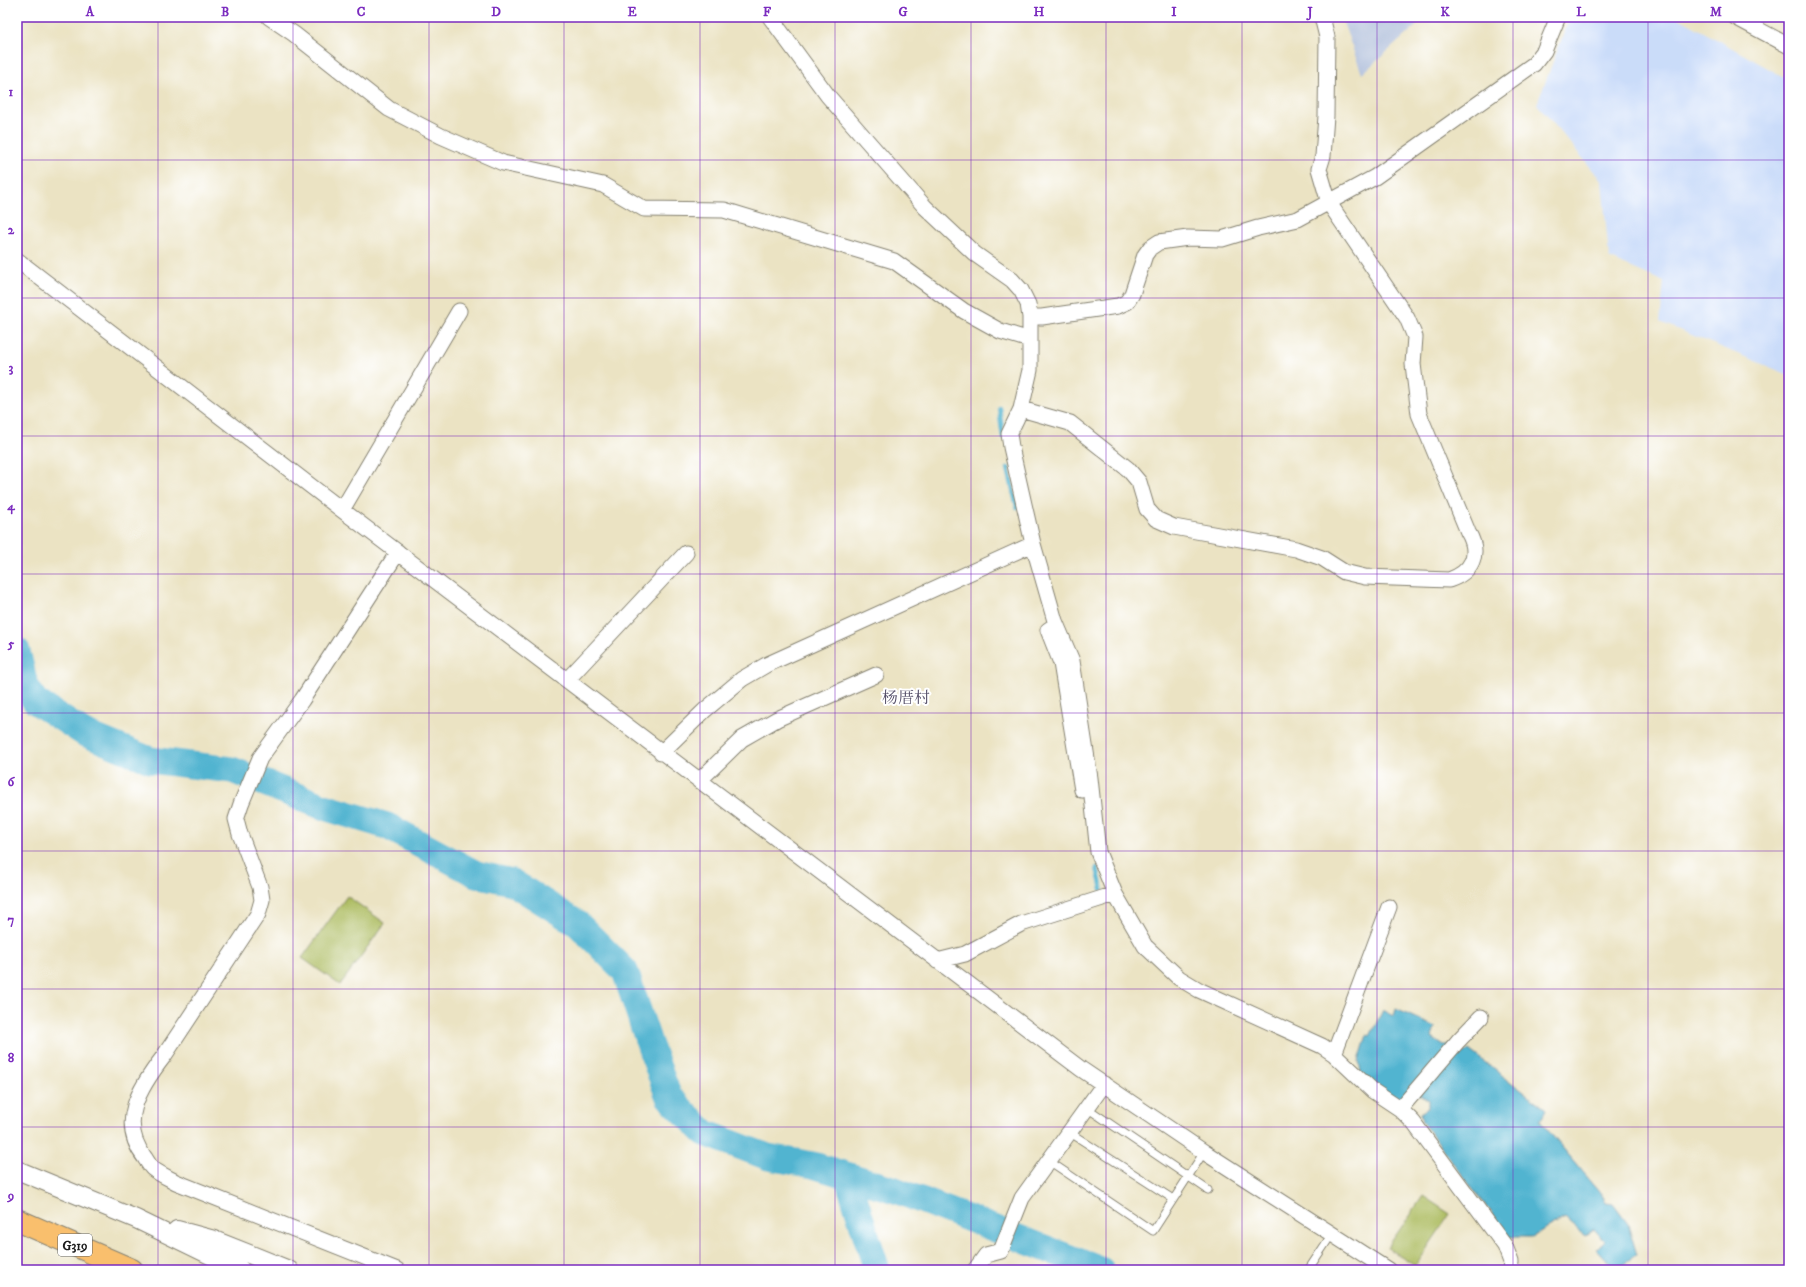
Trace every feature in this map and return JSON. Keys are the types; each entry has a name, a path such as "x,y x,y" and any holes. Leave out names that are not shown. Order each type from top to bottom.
{"highway":[{"name":"G319","path":"17,1220 132,1270"}],"street":[{"path":"269,17 294,34 389,109 441,136 503,163 603,185 644,209 724,210 894,261 964,311 1000,331 1030,340"},
{"path":"770,17 828,96 925,206 975,254 1012,280 1021,290 1028,304 1030,317 1030,370 1020,409 1009,434 1010,440 1053,627 1066,662 1098,852 1115,894 1145,946 1179,978 1199,990 1322,1046 1334,1054 1372,1091 1403,1106 1413,1122 1505,1246 1511,1262 1510,1270"},
{"path":"1020,409 1070,423 1128,469 1139,482 1147,509 1156,519 1174,527 1296,549 1322,558 1344,572 1365,577 1449,580 1460,576 1470,566 1474,554 1474,542 1468,532 1419,414 1413,364 1415,337 1407,318 1329,203 1319,169 1323,156 1326,116 1327,37 1322,17"},
{"path":"1030,317 1056,316 1118,306 1127,302 1132,294 1145,255 1150,248 1159,242 1188,238 1222,239 1298,219 1375,177 1534,64 1544,51 1558,17"},
{"path":"1735,17 1789,46"},
{"path":"17,260 342,510 937,961 1104,1084 1204,1152 1388,1270"},
{"path":"342,510 459,311"},
{"path":"661,753 705,710 742,679 766,665 1033,544"},
{"path":"397,1270 176,1182 152,1168 136,1147 131,1126 135,1103 150,1075 258,914 262,900 260,887 240,834 236,819 260,758 302,700 398,552"},
{"path":"567,680 686,553"},
{"path":"699,781 742,739 777,719 876,675"},
{"path":"937,961 965,954 1021,924 1115,894"},
{"path":"1334,1054 1389,907"},
{"path":"1403,1106 1458,1041 1481,1018"},
{"path":"975,1270 986,1255 1001,1251 1022,1198 1104,1084"},
{"path":"17,1170 136,1219 241,1270"},
{"path":"136,1219 214,1240 289,1270"}],"lane":[{"path":"1087,1108 1208,1190"},
{"path":"1069,1132 1173,1199"},
{"path":"1049,1161 1153,1231 1204,1152"},
{"path":"1308,1270 1332,1234"}],"shaded area":[{"path":"1341,17 1426,17 1362,74"},
{"path":"1570,17 1677,17 1789,80 1789,375 1660,322 1664,282 1609,258 1602,181 1537,104"}],"green space":[{"path":"347,896 385,923 340,985 302,958"},
{"path":"1423,1196 1450,1214 1415,1266 1387,1248"}],"water":[{"path":"1396,1009 1435,1027 1432,1038 1444,1046 1450,1046 1459,1056 1469,1050 1546,1109 1540,1121 1599,1191 1606,1203 1613,1204 1628,1224 1637,1255 1615,1268 1597,1249 1605,1241 1594,1229 1584,1236 1565,1219 1532,1237 1509,1237 1422,1122 1420,1113 1428,1108 1428,1100 1421,1095 1389,1098 1361,1073 1359,1061 1367,1035 1370,1036 1383,1010 1394,1016"}],"waterway":[{"path":"999,407 1003,437"},
{"path":"1008,468 1017,507"},
{"path":"17,651 25,685 35,701 84,733 150,760 232,770 324,807 387,826 476,874 512,882 578,924 625,971 669,1097 705,1133 768,1157 813,1165 895,1190 1101,1270"},
{"path":"1097,868 1102,889"},
{"path":"847,1175 877,1270"}],"district":[{"name":"杨厝村","path":"906,697"}]}
